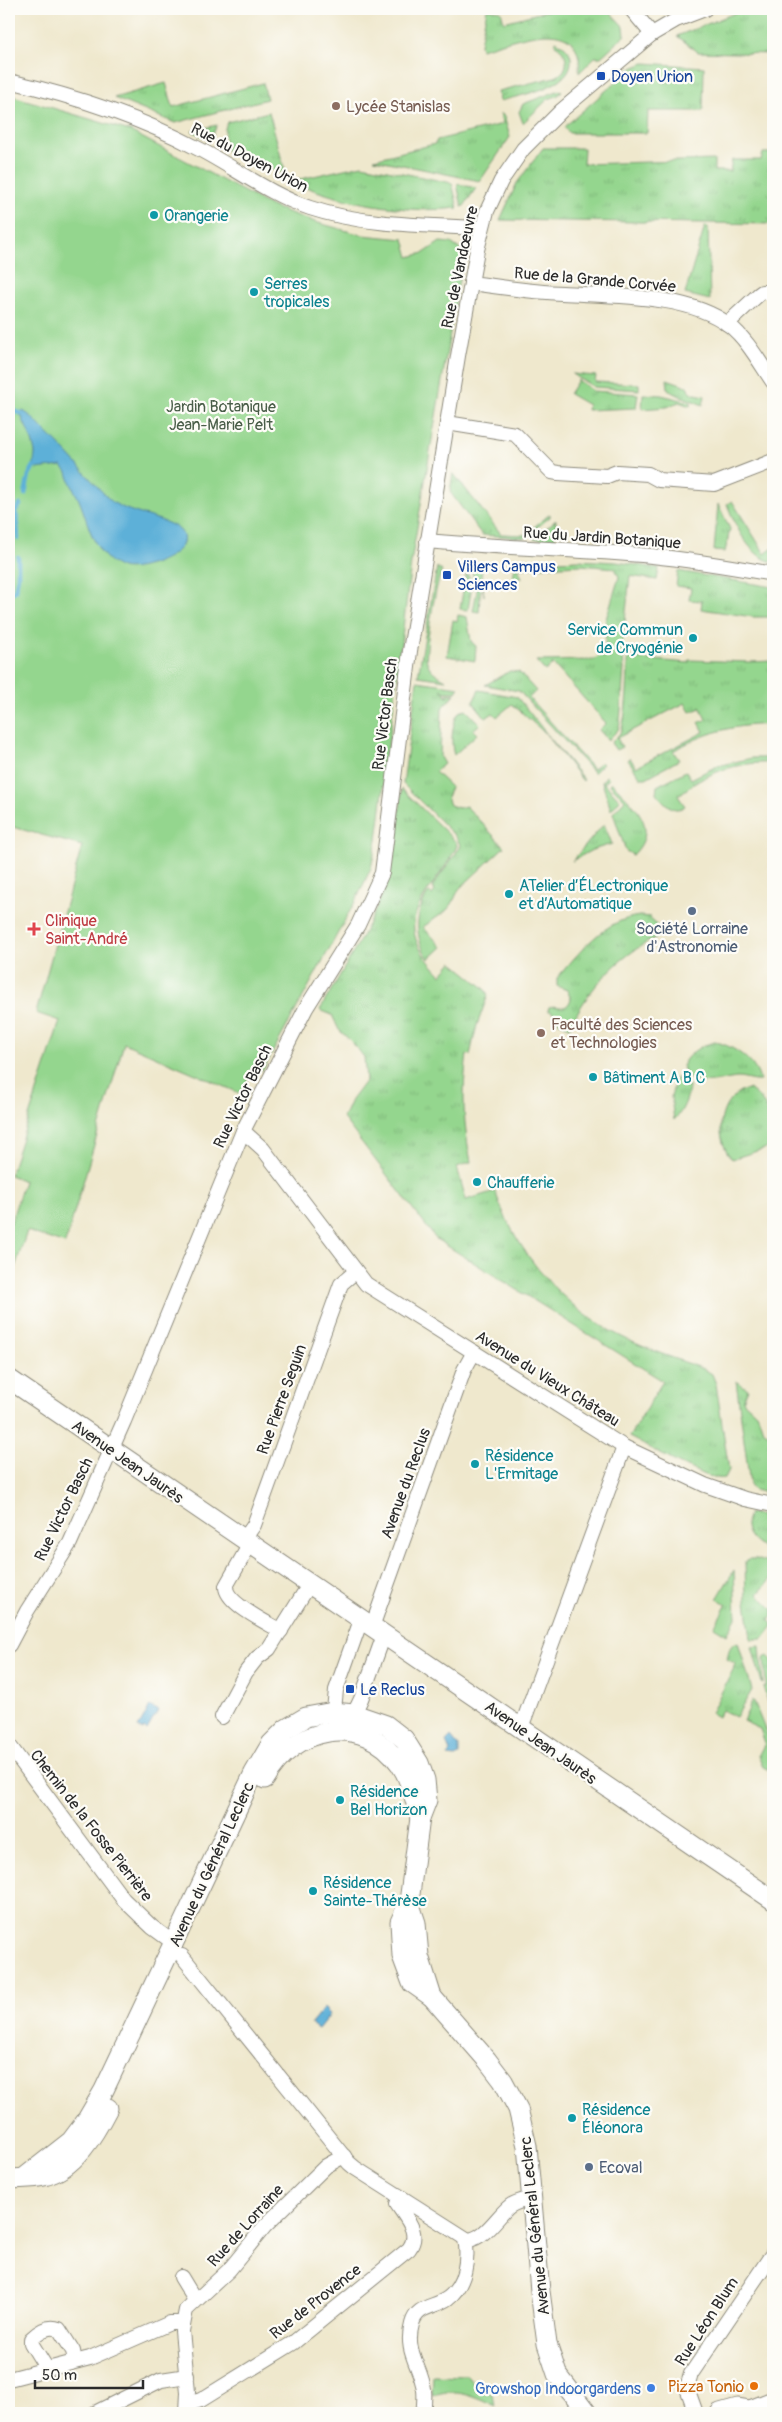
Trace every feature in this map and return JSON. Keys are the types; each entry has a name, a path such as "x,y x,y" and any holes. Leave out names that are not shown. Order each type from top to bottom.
{"main road":[{"name":"Avenue Jean Jaurès","path":"9,1379 246,1543 773,1900"},
{"name":"Avenue du Général Leclerc","path":"178,1950 254,1773 278,1735 306,1717 333,1712 354,1714 386,1725 404,1739 412,1751 425,1780 427,1800 420,1818 410,1902 400,1922 402,1956 412,1983 432,1997 487,2060 513,2097 525,2132 533,2198 541,2308 547,2344 557,2374 587,2413"},
{"name":"Avenue du Général Leclerc","path":"17,2178 71,2141 86,2121 178,1950 276,1760 302,1739 323,1732 339,1732 372,1739 393,1756 408,1777 420,1818"},
{"path":"557,2374 569,2413"},
{"path":"720,2413 738,2408 749,2412 773,2401"}],"street":[{"path":"631,9 652,34"},
{"name":"Rue de Vandœuvre","path":"427,541 482,228 487,211 501,181 523,149 562,110 652,34 676,20 705,9"},
{"name":"Rue du Doyen Urion","path":"9,80 71,96 146,123 198,148 292,201 309,208 335,216 364,220 482,228"},
{"name":"Rue de la Grande Corvée","path":"471,283 562,293 617,296 697,308 727,324 742,338 773,382"},
{"path":"727,324 762,292 773,292"},
{"path":"447,423 515,434 552,472 558,473 607,476 617,472 625,472 651,475 659,480 714,484 773,461"},
{"name":"Rue du Jardin Botanique","path":"427,541 653,556 712,563 773,574"},
{"name":"Rue Victor Basch","path":"9,1645 27,1611 36,1600 70,1543 243,1131 306,1008 358,925 382,873 410,651 427,541"},
{"name":"Avenue du Vieux Château","path":"243,1131 262,1149 355,1272 373,1290 624,1447 521,1728"},
{"name":"Rue Pierre Seguin","path":"246,1543 247,1535 254,1525 341,1284 355,1272"},
{"name":"Avenue du Reclus","path":"339,1732 354,1714 372,1628 464,1370 474,1352"},
{"path":"624,1447 705,1485 745,1499 773,1505"},
{"path":"246,1543 246,1552 226,1586 226,1592 232,1600 281,1631"},
{"path":"222,1717 251,1664 269,1649 309,1585"},
{"name":"Avenue du Reclus","path":"339,1732 333,1712 336,1690 372,1628"},
{"name":"Chemin de la Fosse Pierrière","path":"9,1745 123,1899 178,1950"},
{"path":"178,1950 344,2156 356,2168 465,2239 476,2238 483,2233 512,2205 533,2198"},
{"name":"Rue de Lorraine","path":"182,2323 186,2310 224,2276 256,2234 326,2166 344,2156"},
{"name":"Rue de Provence","path":"187,2409 293,2343 410,2249 415,2238 413,2228 397,2204 400,2197"},
{"path":"423,2413 425,2391 412,2356 412,2324 420,2310 444,2301 453,2293 468,2262 465,2239"},
{"name":"Rue Léon Blum","path":"696,2413 687,2388 691,2374 773,2252"},
{"path":"181,2277 195,2300"},
{"path":"9,2379 90,2358 170,2323 182,2323 187,2376 187,2409"},
{"path":"46,2368 31,2339 42,2330 50,2328 59,2329 72,2351 75,2361"},
{"path":"95,2413 161,2380 187,2376"}],"green space":[{"path":"487,9 501,11 504,22 554,9 607,9 624,27 625,35 601,57 595,57 579,73 578,54 572,43 562,36 550,34 536,35 481,49 480,44"},
{"path":"745,9 773,9 773,54 698,52 677,36"},
{"path":"556,41 566,48 571,58 570,68 564,76 544,88 500,101 498,91 555,77 564,70 566,66 565,57 560,48 555,45"},
{"path":"644,63 704,67 703,111 648,111 647,133 569,133 564,127 632,68"},
{"path":"166,83 173,107 263,83 267,99 175,123 114,98"},
{"path":"560,90 562,92 548,99 523,123 519,112 523,104"},
{"name":"Jardin Botanique Jean-Marie Pelt","path":"9,95 130,131 271,206 315,222 362,235 404,239 409,257 424,253 440,242 451,243 461,250 463,257 411,563 377,840 371,868 357,898 263,1070 250,1071 244,1095 124,1043 65,1244 27,1231 9,1286 9,1228 24,1181 10,1175 60,1021 36,1013 82,846 9,826"},
{"path":"269,112 285,171 277,173 254,158 227,152 225,140 227,122"},
{"path":"500,113 504,116 510,137 480,181 374,159 435,144 437,140 503,124"},
{"path":"217,125 210,141 192,131"},
{"path":"543,148 584,148 583,164 714,160 714,171 730,171 732,160 761,160 763,153 773,153 773,224 500,220 517,183"},
{"path":"362,165 452,183 458,208 417,209 373,205 330,195 292,181"},
{"path":"457,184 476,188 462,207"},
{"path":"705,226 708,227 710,300 685,294"},
{"path":"572,374 596,376 595,382 639,384 639,390 594,387"},
{"path":"667,379 687,386 690,393 705,396 703,405 673,393 668,389"},
{"path":"578,380 593,391 638,394 636,408 587,410 588,405 569,394"},
{"path":"643,394 661,395 691,402 690,406 679,402 667,407 642,409"},
{"path":"453,473 501,534 524,535 550,514 550,517 524,538 482,535 450,492"},
{"path":"732,501 765,554 773,548 773,562 757,554 744,539 727,504"},
{"path":"718,504 730,529 725,552 714,551"},
{"path":"556,520 555,539 533,539"},
{"path":"577,560 616,562 659,568 657,580 630,576 622,647 624,668 620,723 618,730 608,740 599,730 606,723 553,664 545,671 536,661 594,660 605,652 606,619 619,577 615,568 581,565 518,568 522,578 513,577 515,566 519,563"},
{"path":"437,567 442,571 431,616 427,662 432,671 446,680 418,676"},
{"path":"479,568 481,570 484,596 481,580 479,612 473,611 477,591 472,571"},
{"path":"678,571 773,587 773,617 753,617 701,609 702,601 689,600 691,588 676,586"},
{"path":"466,574 469,576 471,591 468,610 460,609"},
{"path":"458,615 467,617 471,641 476,646 475,661 447,656 453,620 457,621"},
{"path":"628,658 689,663 689,660 773,661 773,725 721,730 696,739 673,751 679,760 646,778 641,778 628,760 630,758 636,767 704,732 699,722 706,720 701,708 690,712 685,703 617,738 622,747 616,750 611,743 620,733 625,716"},
{"path":"510,671 519,672 536,691 529,698 593,769 601,762 603,764 594,773 519,691 485,685"},
{"path":"417,681 459,687 456,692 445,692 441,689 448,697 447,694 455,694 442,708 440,757 444,764 435,772 451,787 447,797 450,805 459,808 466,806 504,847 459,889 452,904 446,911 423,927 442,947 429,959 418,934 418,917 424,900 429,892 432,895 435,891 432,887 461,846 455,836 403,784"},
{"path":"479,690 517,697 584,780 546,734 512,704 497,717 493,713 486,718 473,702"},
{"path":"466,710 480,724 473,730 477,734 454,755 453,727 459,712"},
{"path":"752,758 773,758 773,763 734,766 710,775 678,796 685,806 681,808 677,809 669,806 656,793 657,786 686,771 691,779 717,766"},
{"path":"606,776 609,779 604,783 620,800 611,810 602,782"},
{"path":"611,782 635,807 644,825 645,834 633,855 626,851 613,813 625,800 609,784"},
{"path":"402,789 456,842 457,846 418,909 414,923 416,938 424,955 441,975 452,962 484,988 488,995 477,1025 470,1055 467,1054 465,1069 464,1108 471,1162 457,1167 466,1200 495,1191 504,1214 529,1257 562,1295 581,1311 622,1337 704,1369 712,1374 716,1384 729,1470 725,1478 717,1478 692,1470 629,1437 663,1381 436,1239 343,1118 351,1100 366,1080 364,1057 339,1030 332,1015 320,1010 359,943 384,890 394,852"},
{"path":"604,824 612,844 592,850 572,861"},
{"path":"640,916 650,917 663,934 634,951 608,972 587,998 570,1027 558,1022 560,1017 548,1010 549,1007 567,1006 571,999 567,990 557,986 557,978 593,939 615,924"},
{"path":"715,1042 729,1047 749,1061 758,1074 760,1081 737,1078 705,1083 691,1079 682,1066 685,1061 696,1050"},
{"path":"676,1078 680,1078 689,1086 688,1095 680,1113 674,1120 671,1097"},
{"path":"748,1089 755,1093 765,1106 772,1130 773,1146 732,1159 722,1140 722,1119 730,1100 738,1093"},
{"path":"736,1381 748,1389 743,1401 758,1415 763,1430 773,1437 773,1494 754,1490 750,1485"},
{"path":"750,1513 773,1518 773,1554 756,1543 748,1533 746,1527"},
{"path":"757,1559 773,1565 773,1580 771,1579 758,1594 773,1609 773,1615 769,1620 773,1626 763,1639 751,1639 746,1601 745,1561"},
{"path":"734,1570 736,1618 727,1635 714,1627 727,1604 717,1599"},
{"path":"738,1642 752,1690 736,1717 722,1710 718,1717 711,1713 736,1664 727,1659 731,1646"},
{"path":"760,1646 763,1683 752,1647"},
{"path":"768,1656 773,1661 773,1717 763,1687 766,1686 764,1658"},
{"path":"753,1700 773,1749 773,1772 763,1767 758,1756 765,1743 760,1729 743,1721"},
{"path":"433,2375 467,2376 477,2388 492,2394 496,2406 464,2393 449,2392 432,2396"}],"water":[{"path":"23,411 68,454 115,504 177,528 182,533 183,541 180,548 162,561 139,568 122,568 105,557 94,539 67,472 62,466 36,469 34,448 20,413"},
{"path":"150,1706 158,1711 147,1730 138,1728"},
{"path":"451,1737 459,1747 459,1755 455,1757 448,1756 450,1751 446,1742"},
{"path":"324,2008 330,2014 318,2029 311,2024"}],"waterway":[{"path":"9,410 20,413"},
{"path":"25,494 29,475 34,466"},
{"path":"18,539 15,512 20,505"},
{"path":"9,593 15,591 18,577 18,557"}],"place":[{"name":"Doyen Urion","path":"601,76"},
{"name":"Lycée Stanislas","path":"336,106"},
{"name":"Orangerie","path":"154,215"},
{"name":"Serres tropicales","path":"254,292"},
{"name":"Villers Campus Sciences","path":"447,575"},
{"name":"Service Commun de Cryogénie","path":"693,638"},
{"name":"ATelier d’ÉLectronique et d’Automatique","path":"509,894"},
{"name":"Société Lorraine d'Astronomie","path":"692,911"},
{"name":"Clinique Saint-André","path":"34,929"},
{"name":"Faculté des Sciences et Technologies","path":"541,1033"},
{"name":"Bâtiment A B C","path":"593,1077"},
{"name":"Chaufferie","path":"477,1182"},
{"name":"Résidence L'Ermitage","path":"475,1464"},
{"name":"Le Reclus","path":"350,1689"},
{"name":"Résidence Bel Horizon","path":"340,1800"},
{"name":"Résidence Sainte-Thérèse","path":"313,1891"},
{"name":"Résidence Éléonora","path":"572,2118"},
{"name":"Ecoval","path":"589,2167"},
{"name":"Pizza Tonio","path":"754,2386"},
{"name":"Growshop Indoorgardens","path":"651,2388"}]}
